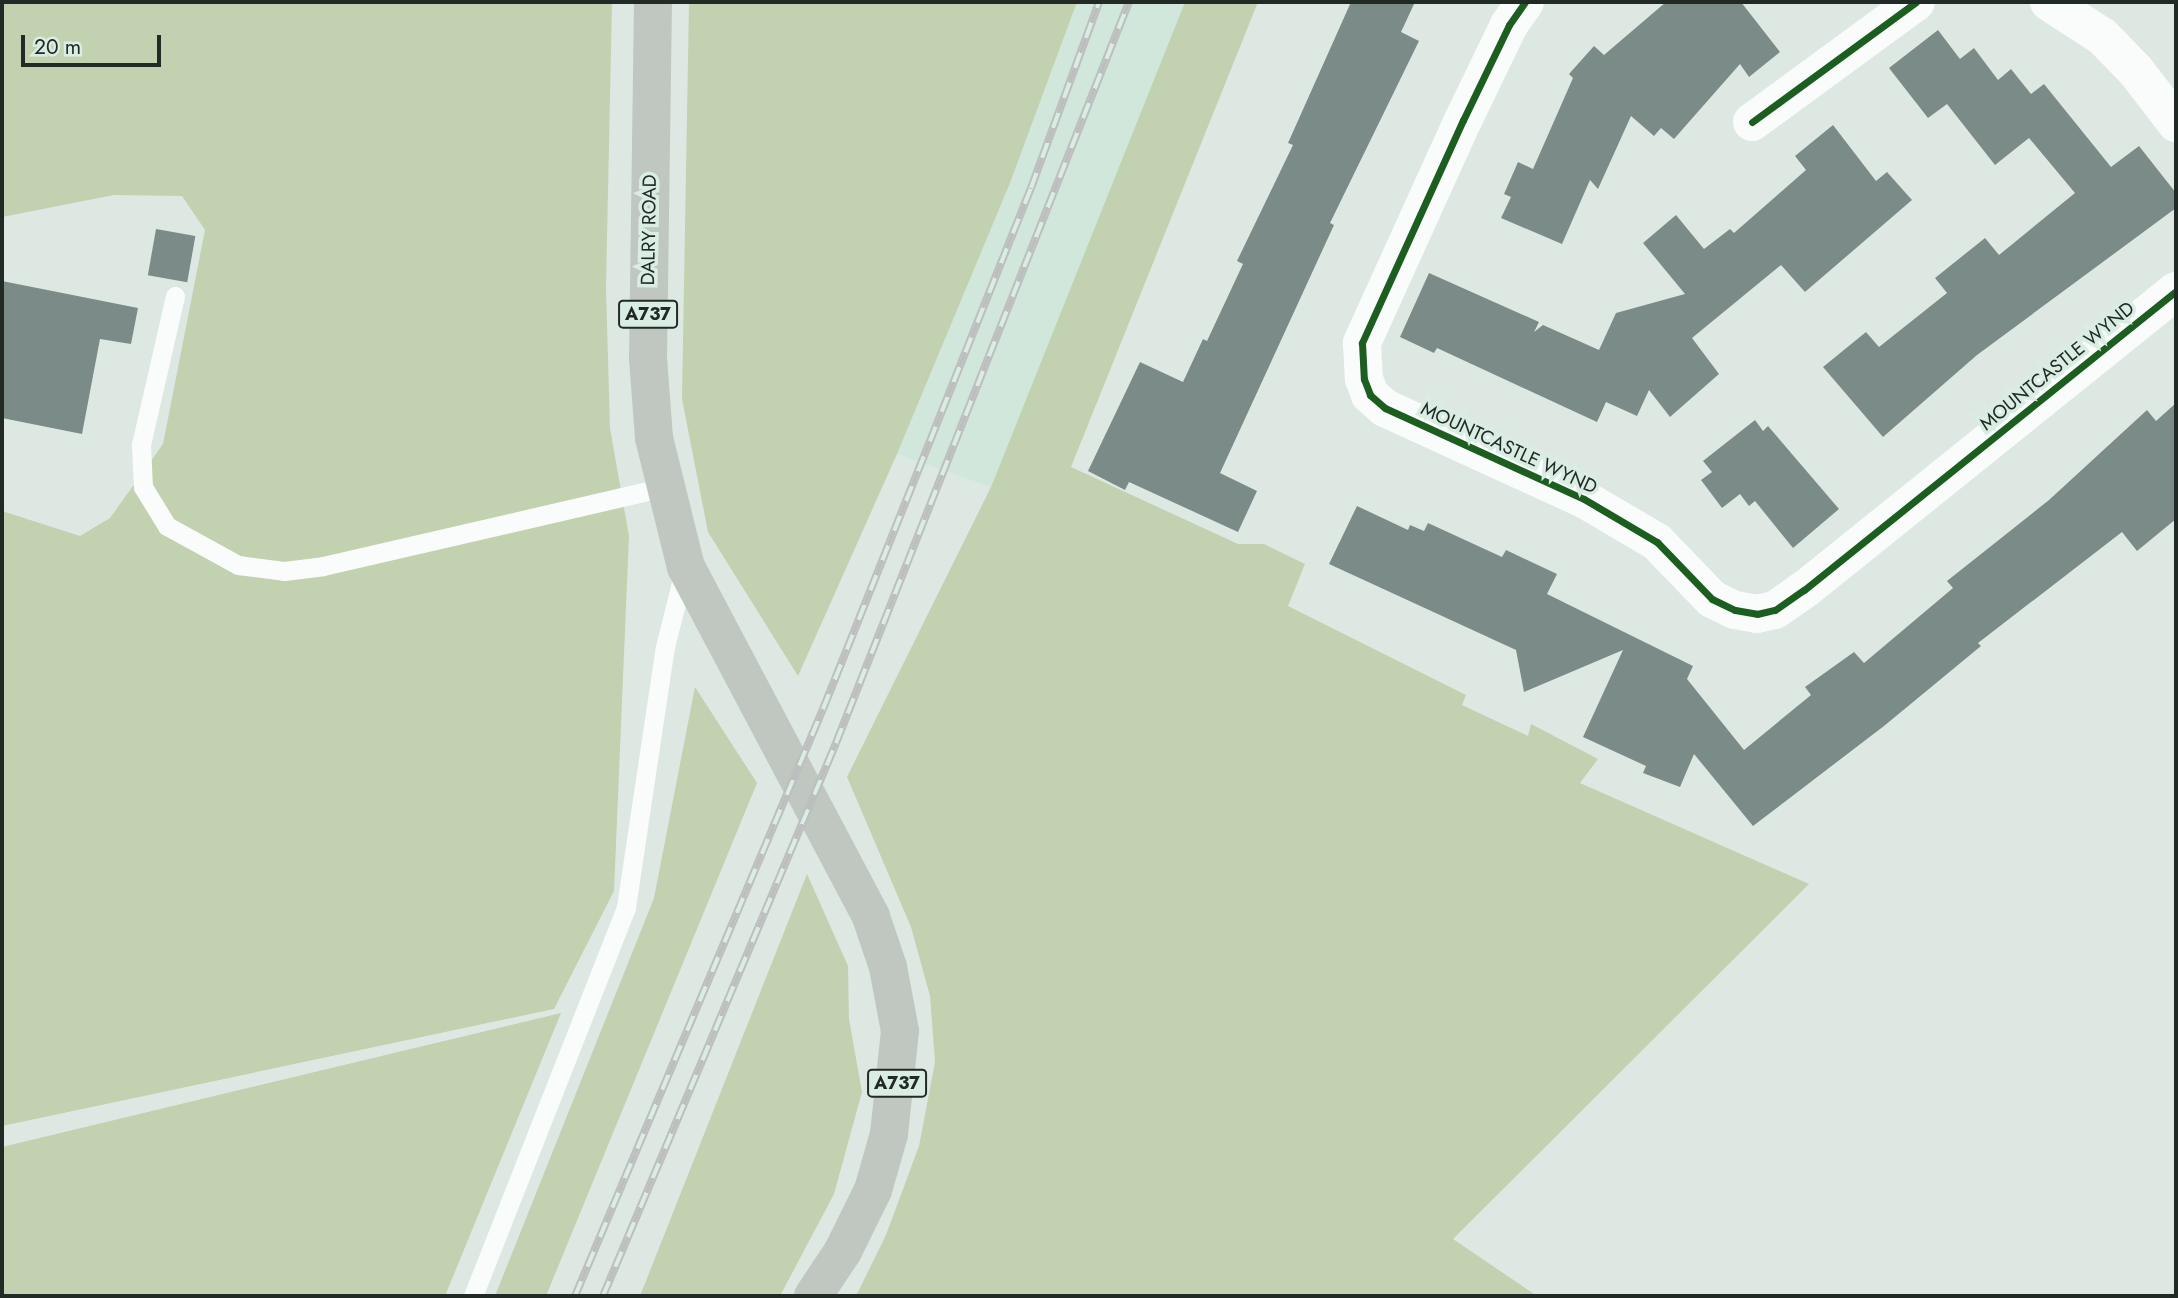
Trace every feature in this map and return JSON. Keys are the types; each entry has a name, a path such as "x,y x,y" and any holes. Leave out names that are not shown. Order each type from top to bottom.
{"highway":[{"name":"DALRY ROAD","path":"653,2 648,358 654,438 686,567 709,618 844,861 871,917 888,967 899,1045 889,1134 873,1190 843,1251 813,1296"}],"street":[{"name":"MOUNTCASTLE WYND","path":"1525,2 1508,24 1462,120 1362,343 1364,379 1370,395 1385,408 1584,499 1657,542 1712,599 1735,610 1757,614 1775,610 1804,590 2176,290"},
{"path":"1752,122 1916,2"},
{"path":"2049,2 2102,37 2176,123"}],"lane":[{"path":"175,296 141,445 143,487 167,526 238,565 284,571 323,566 666,487"},
{"path":"473,1296 626,907 665,647 686,567"}],"shaded area":[{"path":"1077,2 1185,2 991,487 897,454 1010,183"}],"green space":[{"path":"2,2 612,2 606,288 610,428 629,536 614,891 554,1009 2,1126 2,511 80,536 110,518 163,444 205,230 182,196 114,195 2,217"},
{"path":"689,2 1077,2 1010,183 897,454 798,676 708,532 682,399"},
{"path":"1185,2 1258,2 1071,467 1238,544 1264,544 1305,564 1288,606 1466,695 1462,705 1528,736 1531,724 1598,759 1580,783 1809,884 1453,1239 1537,1296 856,1296 886,1235 919,1146 935,1062 930,996 911,927 847,777 991,487"},
{"path":"695,687 757,783 546,1296 495,1296 654,898"},
{"path":"807,874 848,966 849,1019 862,1092 834,1194 780,1296 640,1296"},
{"path":"561,1013 445,1296 2,1296 2,1147"}],"building":[{"path":"1351,2 1415,2 1401,32 1419,41 1330,223 1334,225 1220,473 1257,491 1238,532 1129,482 1125,490 1088,471 1140,362 1183,382 1203,339 1207,341 1243,264 1237,261 1293,145 1288,143"},
{"path":"1666,2 1741,2 1780,52 1749,77 1740,64 1674,139 1661,128 1654,136 1631,116 1598,189 1590,180 1562,244 1501,218 1511,197 1504,194 1518,162 1533,169 1573,78 1569,74 1594,46 1604,55"},
{"path":"1938,30 1960,59 1974,48 1998,80 2011,69 2031,94 2044,84 2111,167 2139,146 2176,193 2176,208 1977,355 1883,437 1823,367 1866,332 1879,347 1947,293 1935,278 1985,238 1999,255 2075,193 2029,138 1995,165 1947,104 1928,118 1889,68"},
{"path":"1833,125 1876,181 1887,172 1912,200 1805,292 1781,265 1692,338 1719,374 1670,417 1649,390 1637,416 1606,402 1597,422 1437,348 1434,353 1400,337 1429,273 1539,322 1534,332 1543,325 1599,350 1616,313 1685,294 1643,243 1676,215 1704,249 1730,229 1734,233 1806,170 1795,156"},
{"path":"156,229 195,236 187,282 148,275"},
{"path":"2,281 138,308 131,344 100,339 82,434 2,418"},
{"path":"2176,403 2176,519 2137,551 2122,532 1978,643 1981,646 1884,726 1753,826 1694,754 1680,787 1643,773 1646,766 1583,737 1623,650 1524,692 1516,650 1329,564 1357,506 1408,530 1410,525 1424,531 1428,523 1502,557 1506,550 1557,574 1547,594 1693,666 1687,679 1744,750 1811,695 1805,687 1854,652 1864,663 1953,588 1947,581 2049,500 2147,410 2156,421"},
{"path":"1755,420 1763,431 1768,426 1839,509 1793,548 1755,501 1749,506 1740,494 1722,508 1701,480 1712,472 1703,461"}],"railway":[{"path":"575,1296 823,709 1031,188 1099,2"},
{"path":"603,1296 836,743 1129,2"}],"cycle path":[{"path":"1525,2 1509,25 1463,120 1362,343 1364,379 1370,395 1385,408 1584,499 1657,542 1712,599 1735,610 1757,614 1775,610 1804,590 2176,291"},
{"path":"1752,122 1916,2"}]}
